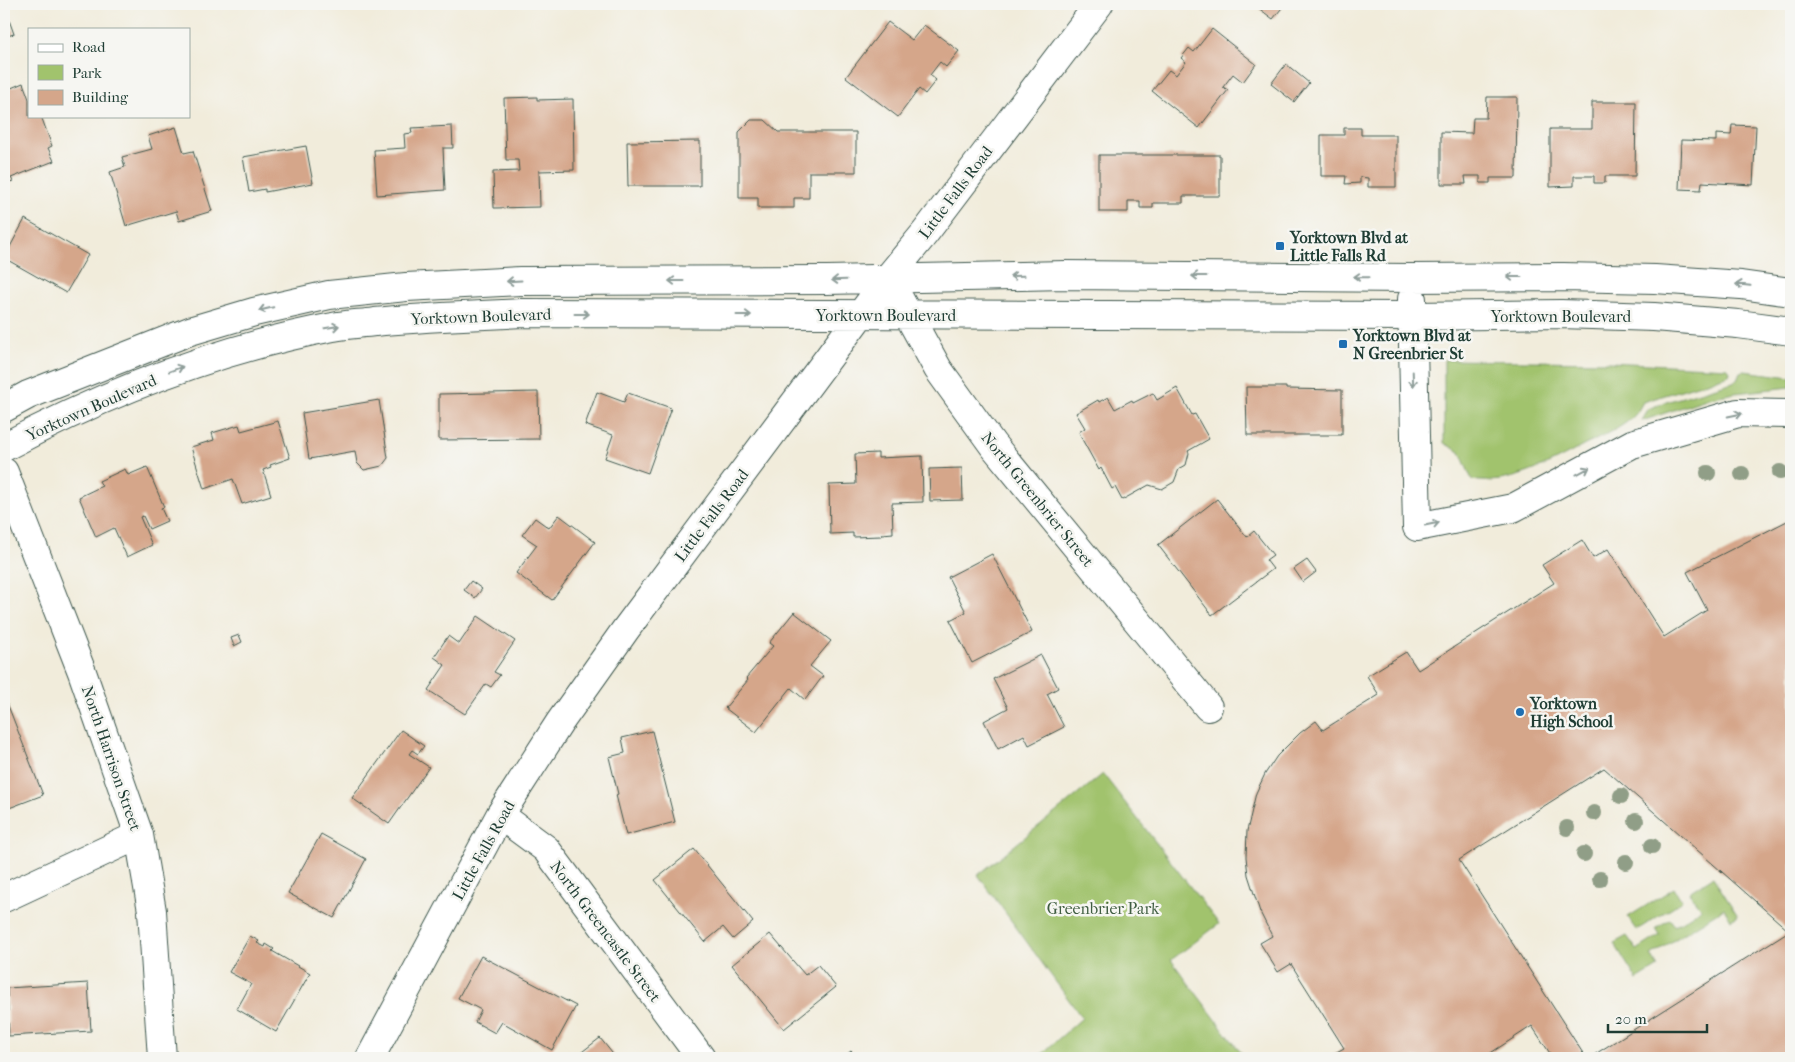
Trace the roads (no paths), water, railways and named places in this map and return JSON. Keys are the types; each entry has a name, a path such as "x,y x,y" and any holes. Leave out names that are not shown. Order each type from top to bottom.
{"street":[{"name":"Little Falls Road","path":"370,1058 500,815 560,722 626,629 888,278 925,233 1099,4"},
{"name":"Yorktown Boulevard","path":"4,408 28,395 190,331 254,312 329,295 406,287 520,281 827,280 1065,275 1655,279 1741,285 1791,292"},
{"name":"North Greenbrier Street","path":"888,278 938,369 993,445 1208,707"},
{"path":"1410,278 1413,316 1412,345 1418,527 1513,508 1632,444 1738,413 1791,414"},
{"name":"Yorktown Boulevard","path":"4,447 44,426 137,384 199,361 262,343 335,326 408,318 522,313 1413,316 1561,314 1644,316 1738,324 1791,331"},
{"name":"North Harrison Street","path":"4,472 82,672 139,836 152,910 162,1058"},
{"name":"North Greencastle Street","path":"500,815 546,850 701,1058"},
{"path":"4,898 139,836"}],"place":[{"name":"Yorktown Blvd at Little Falls Rd","path":"1280,246"},
{"name":"Yorktown Blvd at N Greenbrier St","path":"1343,344"},
{"name":"Yorktown High School","path":"1520,712"}],"park label":[{"name":"Greenbrier Park","path":"1103,908"}]}
